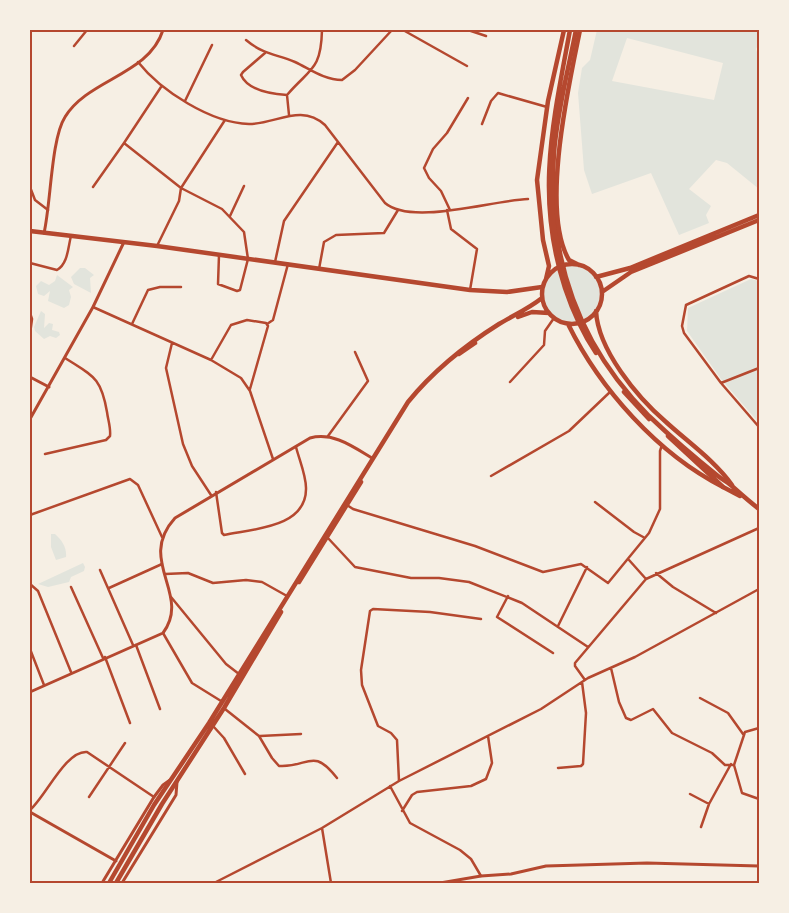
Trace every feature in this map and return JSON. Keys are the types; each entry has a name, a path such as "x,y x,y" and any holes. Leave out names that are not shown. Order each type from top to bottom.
{"main road":[{"path":"564,30 547,107 537,180 541,230 549,266 542,287 542,298 549,313 554,318 568,324 587,320 596,311 602,292 631,272 759,220"},
{"path":"570,30 552,152 554,205 559,256 585,327 622,386 649,416 723,487"},
{"path":"552,152 576,30"},
{"path":"580,30 567,97 557,174 560,223 565,254 569,260 596,277 602,292"},
{"path":"596,277 630,268 759,215"},
{"path":"30,231 157,246 470,290 507,292 542,287"},
{"path":"546,279 560,266 579,265"},
{"path":"116,883 176,778 239,674 408,402 442,365 468,344 531,307 542,298"},
{"path":"596,311 603,340 628,380 664,421 718,467 744,498"},
{"path":"109,883 154,805 176,778 224,708 410,404 428,382 454,358 500,326 532,312 549,313"},
{"path":"568,324 587,358 611,391 662,445 692,469 744,498 759,509"},
{"path":"700,464 732,486"}],"street":[{"path":"74,46 87,30"},
{"path":"44,232 63,119 81,98 138,62 154,46 163,30"},
{"path":"265,53 243,72 241,75 243,79 262,92 287,95 312,72 320,50 322,30"},
{"path":"246,40 265,53 293,61 312,72 331,79 342,80 355,70 392,30"},
{"path":"403,30 467,66"},
{"path":"468,30 486,36"},
{"path":"185,101 212,45"},
{"path":"138,62 161,87 185,101 226,120 242,124 257,124 289,115 303,114 319,120 385,203 398,210 416,213 449,210 528,198"},
{"path":"92,187 124,144 161,87"},
{"path":"482,124 489,105 498,93 547,107"},
{"path":"287,95 289,115"},
{"path":"468,98 447,133 433,149 424,168 429,178 441,190 449,210 451,229 477,249 470,290"},
{"path":"157,246 179,201 181,188 226,120"},
{"path":"275,262 278,240 287,216 338,142"},
{"path":"124,144 181,188 222,209 246,235 248,259 241,287 237,292 218,284 219,255"},
{"path":"230,216 244,186"},
{"path":"30,187 35,200 48,210"},
{"path":"319,269 324,242 336,235 382,234 398,210"},
{"path":"30,263 57,270 60,269 67,255 71,236"},
{"path":"30,419 93,307 124,242"},
{"path":"250,391 268,324 273,320 288,264"},
{"path":"759,278 753,276 745,278 686,305 682,326 684,333 722,383 759,427"},
{"path":"132,324 148,290 160,286 181,287"},
{"path":"93,307 211,360 241,378 250,391 262,431 273,458"},
{"path":"30,313 32,319 30,334"},
{"path":"510,382 544,345 545,331 554,318"},
{"path":"211,360 227,330 234,323 247,320 268,324"},
{"path":"172,343 166,368 183,444 192,466 211,495"},
{"path":"328,436 368,381 355,352"},
{"path":"44,454 106,440 110,436 104,393 101,385 94,377 65,358"},
{"path":"722,383 759,368"},
{"path":"30,377 49,387"},
{"path":"491,476 568,431 611,391"},
{"path":"30,692 163,632 173,614 160,550 162,537 175,518 273,458 310,438 328,436 340,440 372,458"},
{"path":"216,492 222,533 224,535 291,518 301,507 306,489 295,445"},
{"path":"347,505 353,509 475,546 543,572 581,564 608,583 646,538 662,504 660,451 662,445"},
{"path":"30,515 130,479 138,485 162,537"},
{"path":"595,502 634,532 646,538"},
{"path":"558,768 580,767 583,764 586,713 584,681 574,665 588,647 646,579 759,528"},
{"path":"327,537 355,567 411,578 462,581 508,596 558,626 588,647"},
{"path":"629,560 646,579"},
{"path":"108,588 162,564"},
{"path":"558,626 587,567"},
{"path":"100,570 134,644 160,709"},
{"path":"164,574 188,573 213,583 246,580 262,582 287,596"},
{"path":"656,573 673,587 716,613"},
{"path":"30,584 38,591 71,672"},
{"path":"71,587 104,657 130,723"},
{"path":"214,883 322,828 398,781 548,705 584,681 759,589"},
{"path":"508,596 497,617 553,654"},
{"path":"170,597 226,664 239,674"},
{"path":"398,781 397,740 376,723 361,680 370,611 373,609 430,612 481,619"},
{"path":"163,632 192,683 223,702"},
{"path":"30,649 44,685"},
{"path":"611,668 619,702 626,718 631,720 653,710 672,732 712,752 725,764 732,765"},
{"path":"700,698 728,713 743,734"},
{"path":"224,708 259,736 272,758 280,766 314,760 328,767 337,778"},
{"path":"212,725 224,738 245,774"},
{"path":"701,827 709,804 732,765 743,734 746,731 759,728"},
{"path":"259,736 301,734"},
{"path":"402,811 412,795 417,792 471,786 486,779 492,763 488,736"},
{"path":"89,797 125,743"},
{"path":"116,861 30,811 72,756 87,752 154,798"},
{"path":"732,765 742,793 759,799"},
{"path":"102,883 163,784 176,778 176,795 122,883"},
{"path":"390,786 402,811 414,826 443,839 466,854 481,876"},
{"path":"690,794 709,804"},
{"path":"322,828 331,883"},
{"path":"440,883 481,876 511,874 546,866 647,863 759,866"},
{"path":"758,883 759,874"}],"shaded area":[{"path":"597,30 759,30 759,43 756,49 759,58 759,189 727,163 716,160 689,189 711,206 706,215 709,223 679,235 651,173 592,194 584,170 578,93 582,68 590,60","holes":["627,38 723,63 714,100 612,81"]},
{"path":"572,266 583,268 592,274 598,283 600,294 598,305 592,314 583,320 572,322 561,320 552,314 546,305 544,294 546,283 552,274 561,268"},
{"path":"80,268 85,268 94,275 90,278 91,293 74,284 71,277"},
{"path":"57,275 73,287 69,290 71,297 69,305 64,308 48,301 50,291 44,296 38,294 36,286 41,281 49,285 55,281"},
{"path":"751,279 759,281 759,423 721,379 687,331 688,308"},
{"path":"41,311 45,314 44,328 49,323 53,324 52,330 59,332 60,335 56,338 50,336 44,339 35,331 34,327"},
{"path":"51,534 55,534 62,542 66,550 66,557 56,560 51,547"},
{"path":"83,563 84,571 71,577 69,582 48,587 38,584"}]}
